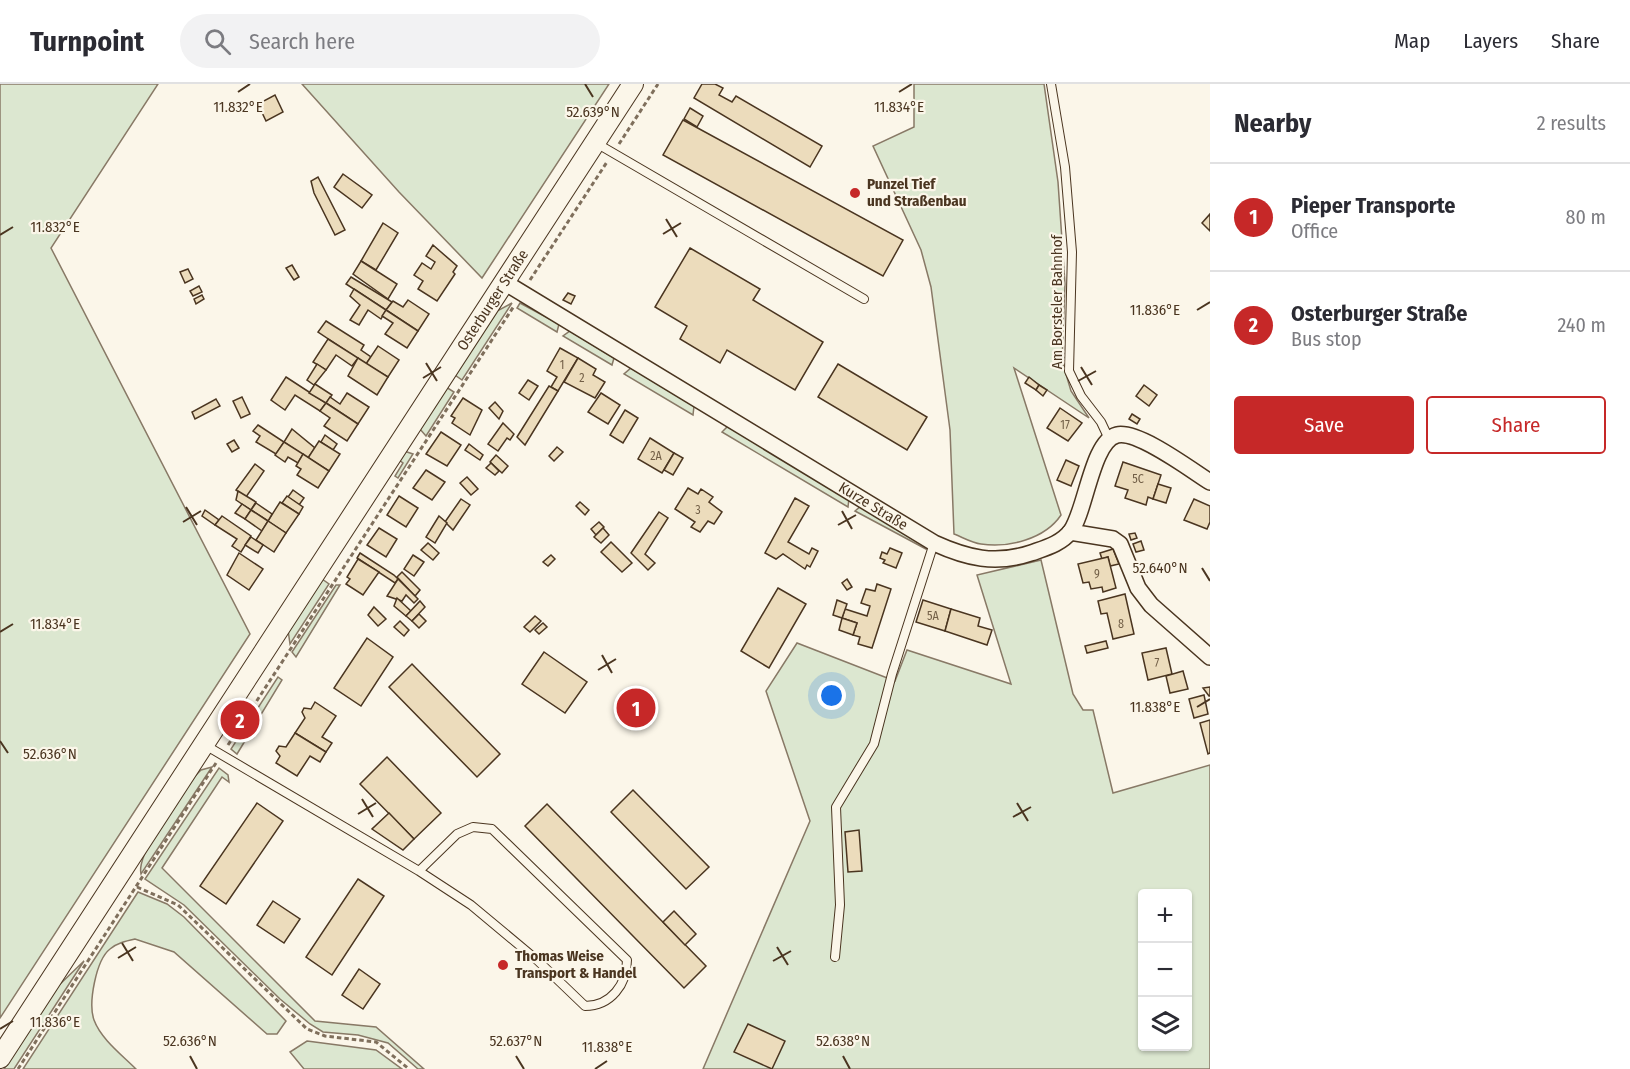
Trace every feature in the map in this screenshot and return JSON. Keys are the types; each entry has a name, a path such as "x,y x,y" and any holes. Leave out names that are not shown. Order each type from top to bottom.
{"street":[{"name":"Osterburger Straße","path":"0,1058 120,875 213,751 504,282 633,84"},
{"name":"Kurze Straße","path":"504,282 934,543 965,557 987,560 1031,552 1060,541 1070,532"},
{"path":"1210,482 1130,436 1118,435 1109,439 1100,452 1079,516 1070,532 1113,539 1120,544 1138,588 1151,604 1210,657"}],"lane":[{"name":"Am Borsteler Bahnhof","path":"1051,84 1065,167 1072,252 1069,372 1080,396 1101,422 1109,439"},
{"path":"595,142 864,299"},
{"path":"835,957 840,906 836,807 874,744 892,674 934,543"},
{"path":"213,751 269,781 471,905 501,929 585,1006 597,1006 620,989 627,975 627,960 492,829 472,827 457,834 419,871"}],"path":[{"path":"18,1069 137,887 213,751 521,293 658,84"},
{"path":"120,875 137,887 178,905 307,1029 325,1036 376,1042 409,1069"}],"green space":[{"path":"0,84 158,84 51,248 250,634 0,1018"},
{"path":"302,84 609,84 482,278 399,192"},
{"path":"914,84 1044,84 1058,182 1065,284 1062,361 1071,391 1089,418 1014,368 1061,515 1046,530 1036,536 1014,543 981,544 954,534 950,430 931,287 921,250 873,146 914,127"},
{"path":"512,303 462,380 455,375 497,311"},
{"path":"520,303 559,324 557,332 517,308"},
{"path":"570,331 614,358 612,365 563,336"},
{"path":"631,368 694,406 693,415 624,374"},
{"path":"446,387 454,392 426,436 419,428"},
{"path":"728,426 849,498 848,507 722,432"},
{"path":"404,451 413,454 398,478 395,476 403,463 399,460"},
{"path":"861,506 927,544 926,549 855,511"},
{"path":"1041,560 1073,694 1083,710 1093,710 1113,793 1210,765 1210,1069 703,1069 810,821 766,691 797,643 895,681 907,650 1011,684 977,575"},
{"path":"322,579 329,584 290,644 288,630"},
{"path":"336,585 340,585 296,657 292,652"},
{"path":"278,677 282,680 237,754 231,749"},
{"path":"212,767 141,874 145,853 168,813 191,780 201,770"},
{"path":"219,768 228,775 229,782 222,777 162,868 315,1021 376,1027 424,1069 418,1069 388,1043 358,1035 323,1032 310,1024 280,999 184,905 145,879"},
{"path":"138,892 167,904 184,917 286,1021 277,1034 267,1034 174,952 135,939 116,945 105,955 94,982 92,1013 102,1034 136,1069 23,1069"},
{"path":"84,961 14,1069 4,1069 56,988"},
{"path":"307,1041 376,1050 402,1069 304,1069 290,1052"}],"building":[{"path":"702,84 715,84 723,88 719,95 732,102 736,96 822,146 810,167 694,98"},
{"path":"275,95 283,112 266,121 258,104"},
{"path":"690,108 703,116 697,127 684,119"},
{"path":"683,120 903,240 883,276 663,155"},
{"path":"343,174 372,195 362,208 334,187"},
{"path":"318,177 345,230 335,235 314,193 311,181"},
{"path":"1210,214 1210,231 1202,223"},
{"path":"383,223 398,233 376,270 361,261"},
{"path":"433,245 457,266 453,272 455,274 437,301 418,289 423,281 414,275 422,263 431,269 435,262 426,256"},
{"path":"690,248 760,289 753,300 823,342 795,390 727,350 720,363 680,339 687,326 655,307"},
{"path":"361,261 397,284 388,299 353,274"},
{"path":"292,265 299,277 294,280 286,268"},
{"path":"188,269 193,279 185,283 180,272"},
{"path":"351,277 392,302 386,310 346,284"},
{"path":"199,286 202,292 193,296 190,291"},
{"path":"354,289 386,310 381,319 368,310 359,325 350,320 360,305 350,296"},
{"path":"568,293 575,296 571,304 563,300"},
{"path":"202,295 204,299 196,304 194,299"},
{"path":"408,300 429,314 418,331 386,310 393,301 403,307"},
{"path":"386,310 418,331 407,348 385,334 393,323 382,316"},
{"path":"326,321 364,345 361,350 371,357 366,364 318,332"},
{"path":"328,339 358,358 352,366 336,355 326,370 313,362"},
{"path":"378,346 399,360 388,377 366,364"},
{"path":"560,348 578,358 558,391 551,387 557,377 547,371"},
{"path":"358,358 388,377 377,395 348,376"},
{"path":"578,358 596,369 593,375 605,382 595,398 564,382"},
{"path":"317,364 326,370 314,385 307,380"},
{"path":"838,364 927,417 907,450 818,397"},
{"path":"286,377 326,403 320,411 295,395 285,410 271,400"},
{"path":"1029,377 1039,385 1036,390 1025,383"},
{"path":"528,380 538,386 529,400 519,393"},
{"path":"315,384 332,395 326,403 309,393"},
{"path":"1039,385 1047,390 1043,396 1036,390"},
{"path":"1144,385 1157,395 1149,406 1136,396"},
{"path":"549,386 558,391 525,445 517,437"},
{"path":"347,393 369,407 358,424 326,403 330,397 340,404"},
{"path":"601,393 620,405 608,424 588,412"},
{"path":"242,397 250,414 241,418 233,401"},
{"path":"463,398 482,410 470,435 452,423 455,418 451,416"},
{"path":"216,399 220,406 195,419 192,412"},
{"path":"495,402 503,411 499,419 489,408"},
{"path":"326,403 358,424 347,441 324,426 330,418 320,411"},
{"path":"1060,408 1082,423 1068,441 1047,428"},
{"path":"625,410 638,418 623,443 610,435"},
{"path":"1132,414 1140,419 1137,424 1129,419"},
{"path":"503,423 514,434 510,440 507,438 498,451 488,444"},
{"path":"258,425 284,442 276,454 256,442 260,436 253,431"},
{"path":"292,429 315,448 308,458 284,442"},
{"path":"441,432 461,445 447,466 426,454"},
{"path":"325,435 337,444 333,450 321,442"},
{"path":"650,438 674,453 662,473 638,459"},
{"path":"234,440 239,448 232,452 227,444"},
{"path":"319,441 340,454 329,471 308,458"},
{"path":"284,442 303,454 298,463 288,457 285,462 275,455"},
{"path":"469,444 483,455 480,460 465,450"},
{"path":"557,447 563,452 554,461 549,456"},
{"path":"674,453 683,458 673,475 664,470"},
{"path":"303,454 329,471 318,488 297,475 301,469 296,466"},
{"path":"496,455 508,466 502,473 490,462"},
{"path":"1066,460 1079,466 1071,486 1057,480"},
{"path":"1123,462 1161,475 1153,499 1148,497 1146,505 1125,498 1128,490 1115,486"},
{"path":"491,463 499,471 495,475 486,468"},
{"path":"255,464 264,471 246,497 236,490"},
{"path":"426,470 445,482 432,500 413,488"},
{"path":"467,477 478,489 471,495 460,483"},
{"path":"1158,484 1171,488 1166,503 1153,499"},
{"path":"688,488 698,494 701,489 713,497 709,502 722,512 714,524 708,521 700,532 691,527 695,522 675,509"},
{"path":"293,490 304,498 299,505 288,497"},
{"path":"238,491 256,502 251,510 236,500"},
{"path":"287,496 303,507 299,514 282,503"},
{"path":"399,496 418,508 406,527 387,515"},
{"path":"795,498 809,506 788,542 809,554 812,548 818,551 810,567 807,565 805,569 783,554 776,559 765,553"},
{"path":"461,499 470,505 453,530 445,522"},
{"path":"1194,499 1210,506 1210,522 1207,529 1184,520"},
{"path":"280,502 299,514 286,533 268,521"},
{"path":"580,502 589,510 585,515 576,506"},
{"path":"256,503 272,514 268,521 251,510"},
{"path":"242,504 251,510 245,519 235,513"},
{"path":"205,510 219,520 215,525 202,516"},
{"path":"251,510 268,521 262,531 245,519"},
{"path":"659,512 668,518 645,554 655,563 648,570 631,553"},
{"path":"222,516 251,536 241,552 232,546 237,539 215,525"},
{"path":"439,516 447,523 435,543 426,537"},
{"path":"268,521 286,533 274,552 256,540"},
{"path":"599,522 604,527 596,535 591,529"},
{"path":"379,528 397,539 386,557 367,545"},
{"path":"603,528 609,535 601,543 594,537"},
{"path":"1135,533 1137,538 1131,540 1129,534"},
{"path":"251,537 263,545 258,553 245,545"},
{"path":"1141,541 1144,550 1136,552 1133,544"},
{"path":"611,542 632,563 622,572 601,552"},
{"path":"428,543 439,553 433,560 421,550"},
{"path":"890,548 902,553 896,568 883,563 885,560 880,558 882,552 887,554"},
{"path":"1113,549 1119,564 1110,566 1108,557 1102,559 1100,553"},
{"path":"239,553 263,569 249,590 227,575"},
{"path":"360,553 394,575 398,579 395,583 357,558"},
{"path":"413,555 424,562 414,576 404,569"},
{"path":"551,555 555,559 548,566 543,562"},
{"path":"1108,557 1116,588 1103,592 1102,587 1091,589 1089,582 1083,583 1078,564"},
{"path":"358,559 379,572 363,595 346,584 350,579 347,577"},
{"path":"402,572 420,590 415,596 397,577"},
{"path":"398,579 418,599 414,603 406,595 402,601 387,596"},
{"path":"847,579 852,587 847,590 842,583"},
{"path":"877,584 891,589 872,648 858,644 860,637 853,635 857,623 842,618 845,609 867,616 870,606 861,603 866,589 875,591"},
{"path":"778,588 806,604 769,668 741,651"},
{"path":"1125,594 1134,634 1113,639 1107,613 1101,614 1098,601"},
{"path":"397,598 411,611 406,616 394,606"},
{"path":"837,600 847,604 842,618 833,615"},
{"path":"923,600 951,609 945,631 916,622"},
{"path":"420,601 425,607 412,621 406,616"},
{"path":"374,607 386,619 378,626 368,615"},
{"path":"951,609 980,618 978,626 992,630 987,645 945,631"},
{"path":"419,614 426,621 419,628 412,621"},
{"path":"535,616 541,621 530,632 524,627"},
{"path":"842,618 857,623 853,635 839,630"},
{"path":"400,621 409,630 404,636 394,627"},
{"path":"543,623 547,627 539,634 535,630"},
{"path":"367,638 393,657 361,706 334,688"},
{"path":"1106,641 1108,648 1087,653 1085,646"},
{"path":"1166,648 1172,674 1148,680 1142,653"},
{"path":"544,652 587,682 565,713 522,684"},
{"path":"412,664 500,754 477,777 389,687"},
{"path":"1183,671 1188,689 1170,693 1166,676"},
{"path":"1210,687 1210,696 1209,696 1203,688"},
{"path":"1204,695 1208,714 1194,718 1189,699"},
{"path":"315,702 336,716 322,737 332,743 326,752 295,733 305,718 302,712 304,708 311,709"},
{"path":"1210,720 1210,753 1208,754 1200,723"},
{"path":"295,733 326,752 320,762 310,756 297,776 276,763 280,756 276,751 279,746 286,747"},
{"path":"387,757 441,813 414,839 360,784"},
{"path":"633,790 709,867 686,889 611,812"},
{"path":"257,803 283,821 226,904 200,886"},
{"path":"547,804 706,966 684,988 525,826"},
{"path":"389,813 414,839 403,850 372,829"},
{"path":"859,830 862,871 848,872 845,832"},
{"path":"358,879 384,896 332,975 306,957"},
{"path":"273,901 300,919 284,943 257,925"},
{"path":"674,911 696,934 685,945 663,922"},
{"path":"359,969 380,984 363,1009 342,995"},
{"path":"748,1024 785,1041 772,1069 734,1052"}],"place":[{"name":"Punzel Tief und Straßenbau","path":"855,193"},
{"name":"Pieper Transporte","path":"636,708"},
{"name":"Osterburger Straße","path":"240,720"},
{"name":"Thomas Weise Transport & Handel","path":"503,965"}]}
